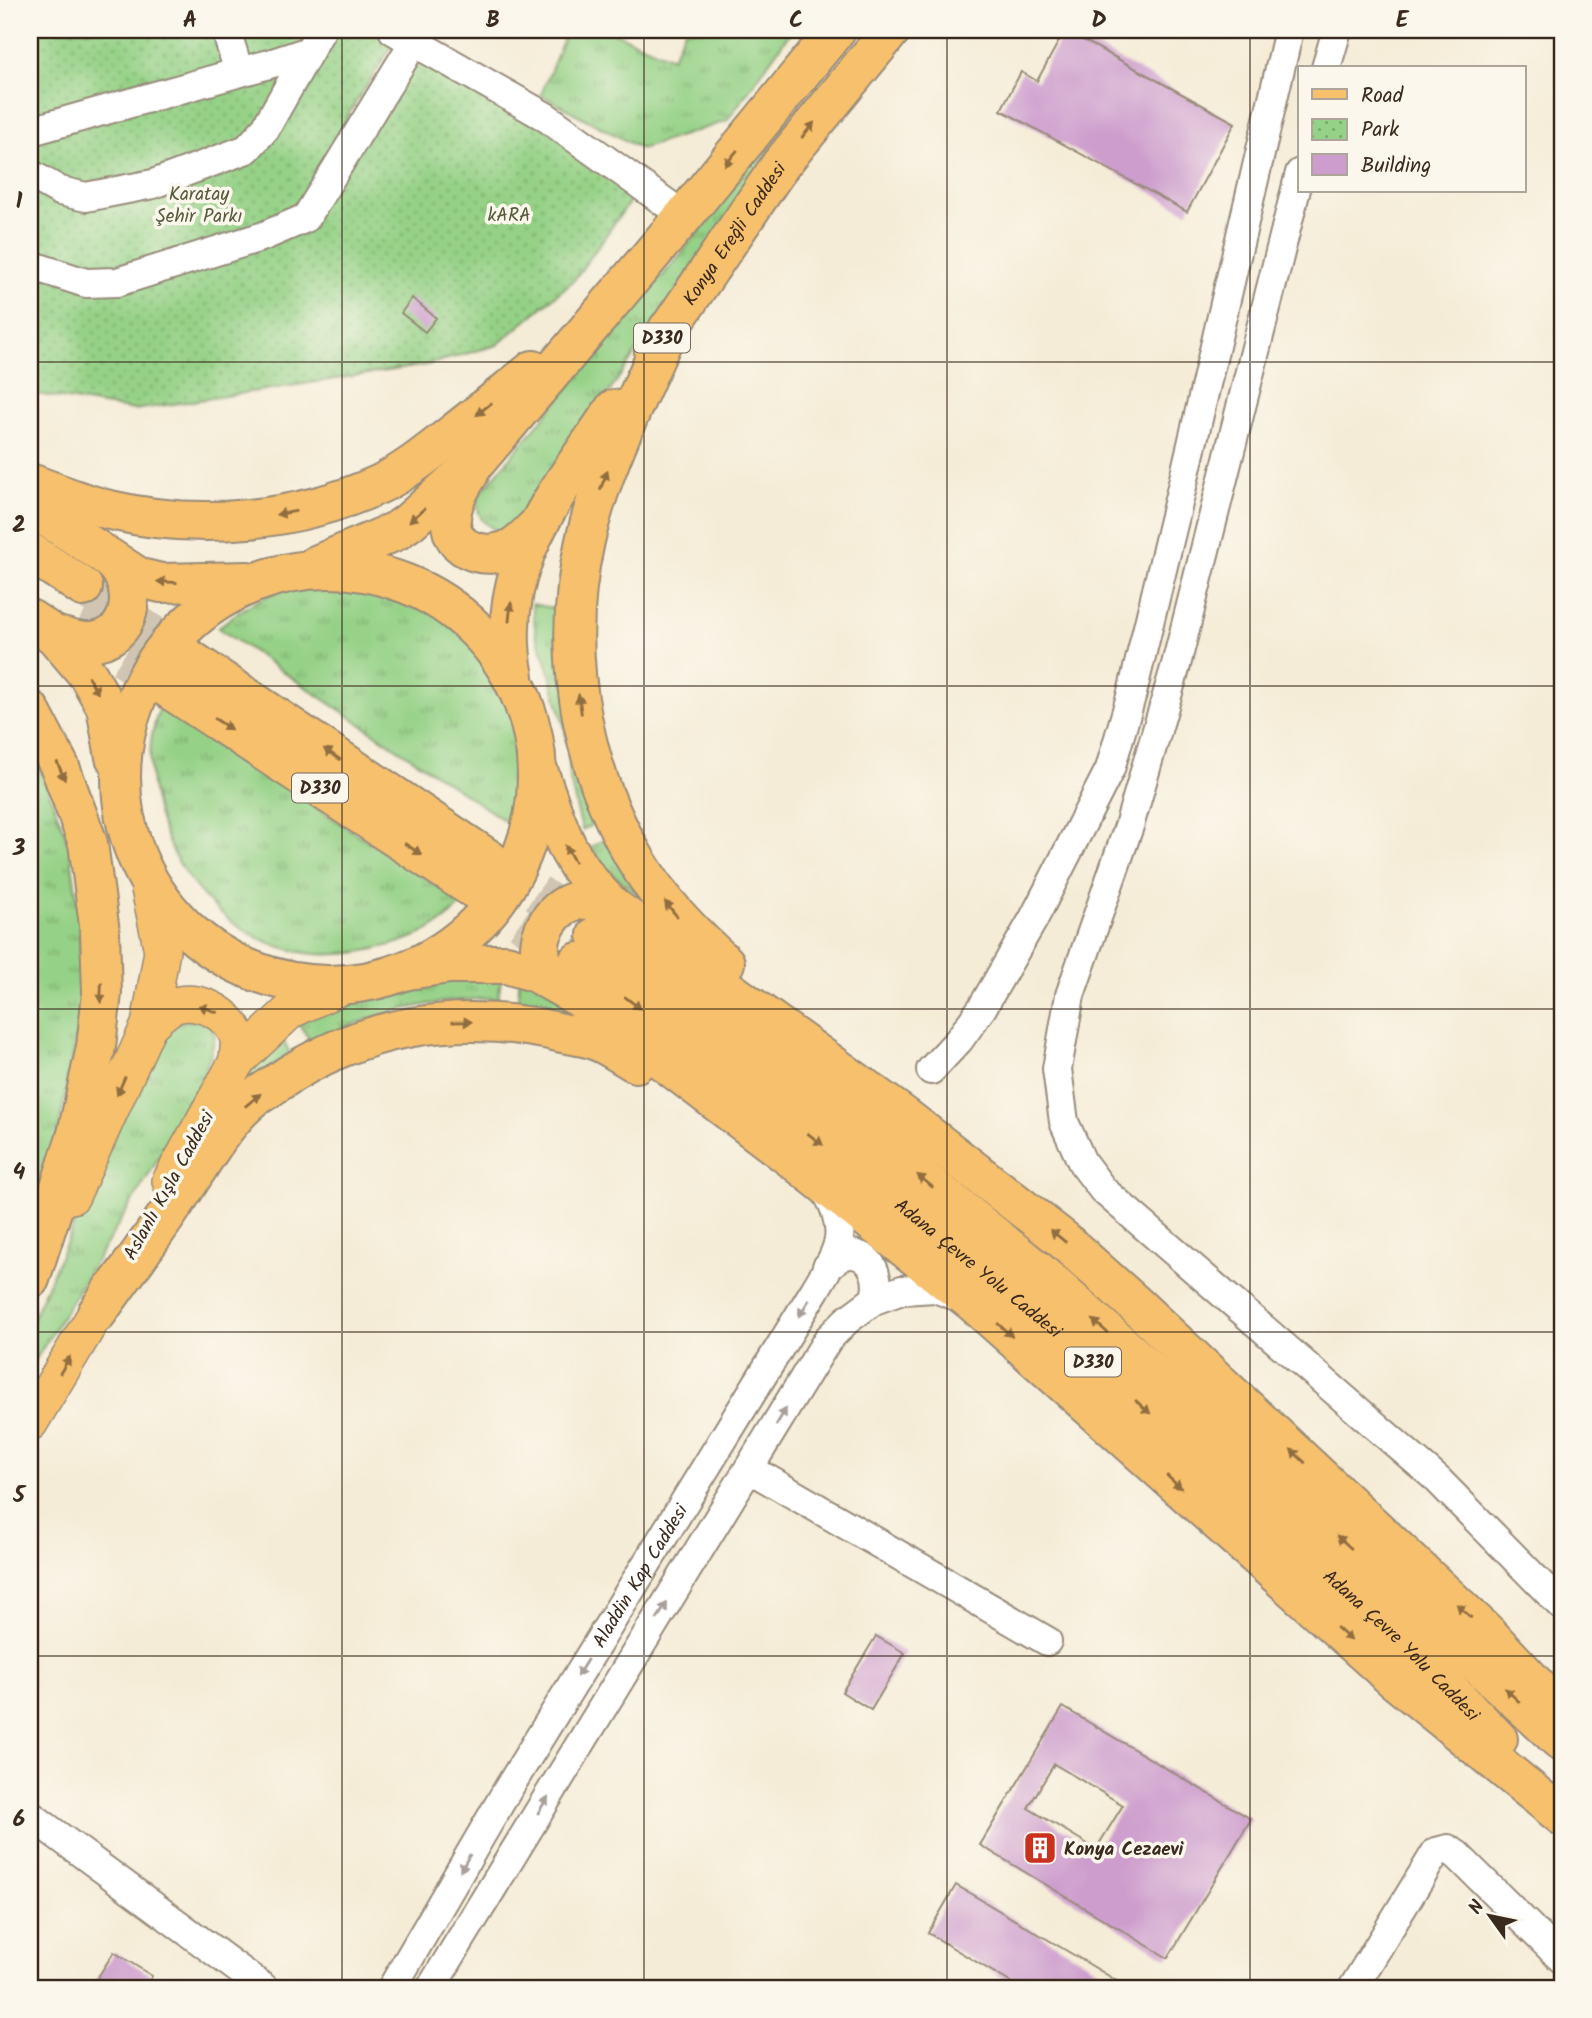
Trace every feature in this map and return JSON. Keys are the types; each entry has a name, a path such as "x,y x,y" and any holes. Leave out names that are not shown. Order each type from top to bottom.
{"highway":[{"path":"30,506 140,578 162,583 260,580 304,570 396,531 475,463 684,216 836,30"},
{"name":"Konya Ereğli Caddesi","path":"514,680 509,650 512,594 535,528 781,164 891,30"},
{"path":"30,483 109,510 177,520 210,522 269,516 323,506 381,483 420,460 595,321"},
{"path":"668,329 600,490 585,540 575,601 574,644 580,707 587,742 607,801 620,828 652,885 675,914 735,972 905,1117"},
{"path":"475,463 454,502 451,522 455,537 478,555 496,555 514,547 535,528"},
{"path":"30,552 57,615 106,707 125,819"},
{"path":"30,596 57,615 85,643 110,637 120,626 130,607 127,580 121,567 106,555"},
{"path":"304,570 355,570 404,582 448,605 486,638 514,680 531,723 538,770 569,854 596,890 580,998 799,1164 974,1303 1395,1680 1562,1814"},
{"path":"260,580 219,600 191,621 168,646 143,684 134,705 122,750 121,796 125,819 133,850 147,879 169,912 198,939 230,961 267,977 305,985 345,985 377,980 408,970 436,956 462,938 485,915 504,890 530,833 538,770"},
{"name":"D330","path":"176,672 482,875"},
{"path":"30,710 60,767 88,843 100,932 102,993 96,1047 77,1134 30,1279"},
{"path":"408,970 449,964 506,964 534,972 587,948 767,1016 905,1117 1061,1238 1488,1634 1562,1713"},
{"name":"Adana Çevre Yolu Caddesi","path":"587,948 842,1114 1037,1270 1367,1562 1562,1742"},
{"name":"Adana Çevre Yolu Caddesi","path":"587,948 1074,1345 1399,1638 1494,1734 1562,1814"},
{"path":"97,1312 182,1193 216,1140 249,1103 298,1068 371,1036 423,1024 464,1022 522,1024 596,1041 751,1128"}],"main road":[{"path":"30,1289 149,1024 162,951 147,879"},
{"name":"Aslanlı Kışla Caddesi","path":"30,1423 97,1312 237,1061 290,1011 345,985"},
{"path":"149,1024 173,1006 205,1006 225,1016 238,1038 237,1061"}],"street":[{"path":"226,30 239,72"},
{"path":"931,1070 959,1040 982,1008 1033,920 1110,769 1132,694 1289,30"},
{"path":"1327,66 1338,30"},
{"path":"30,265 86,283 117,282 264,236 306,218 404,36 545,117 684,216"},
{"path":"30,125 239,72 315,40"},
{"path":"30,174 60,191 86,197 153,184 247,149 265,129 315,40"},
{"path":"1298,181 1176,665 1129,826 1070,995 1057,1069 1064,1122 1082,1161 1103,1190 1438,1480 1562,1606"},
{"name":"Aladdin Kap Caddesi","path":"392,1988 508,1789 808,1302 839,1243 832,1196 799,1164"},
{"path":"827,1267 839,1258 851,1254 860,1257 870,1265 878,1279 874,1300"},
{"name":"Aladdin Kap Caddesi","path":"431,1988 828,1339 847,1320 874,1300 902,1290 935,1288 974,1303"},
{"path":"750,1469 1047,1641"},
{"path":"30,1815 264,1988"},
{"path":"1353,1988 1436,1852 1448,1849 1562,1959"}],"green space":[{"name":"Karatay Şehir Parkı","path":"30,30 392,30 394,43 346,118 367,137 416,54 542,126 635,194 574,280 497,345 426,365 134,410 30,393"},
{"path":"567,30 608,30 672,58 685,30 792,30 727,121 641,149 541,95"},
{"path":"801,108 803,116 704,251 528,513 514,527 501,532 485,523 478,509 477,497 680,255 771,138"},
{"path":"359,579 396,588 429,604 458,626 483,652 502,682 515,716 522,753 523,791 514,827 218,628 251,604 284,590 319,582"},
{"path":"532,604 568,611 613,814 582,830 570,780 564,725 546,660 536,635"},
{"path":"160,706 463,903 443,921 411,938 392,945 352,953 313,954 295,951 262,939 232,922 206,899 185,873 169,843 157,810 151,776 151,742"},
{"path":"30,751 38,764 69,844 80,919 81,1014 57,1138 30,1213"},
{"path":"618,832 667,918 606,868 591,847"},
{"path":"503,967 498,998 425,1005 380,1015 311,1042 297,1021 337,1003 387,996 436,978"},
{"path":"520,969 583,1014 518,1002"},
{"path":"168,1021 209,1021 215,1035 200,1083 154,1166 30,1369 30,1324"},
{"path":"281,1037 290,1053 241,1091 247,1074"}],"building":[{"path":"1065,30 1235,123 1187,212 1001,110 1021,72 1037,81"},
{"path":"412,298 436,318 425,332 401,313"},
{"path":"876,1636 905,1653 871,1710 842,1692"},
{"name":"Konya Cezaevi","path":"1063,1707 1251,1819 1168,1958 980,1845","holes":["1054,1764 1123,1805 1096,1849 1028,1808"]},
{"path":"956,1885 1129,1988 1020,1988 928,1933"},
{"path":"114,1952 152,1976 145,1988 91,1988"}],"tunnel":[{"path":"83,587 185,656"},
{"path":"75,626 166,687"},
{"path":"490,860 597,935"},
{"path":"474,889 578,962"}],"place":[{"name":"Konya Cezaevi","path":"1040,1848"}],"park label":[{"name":"kARA","path":"509,214"}]}
